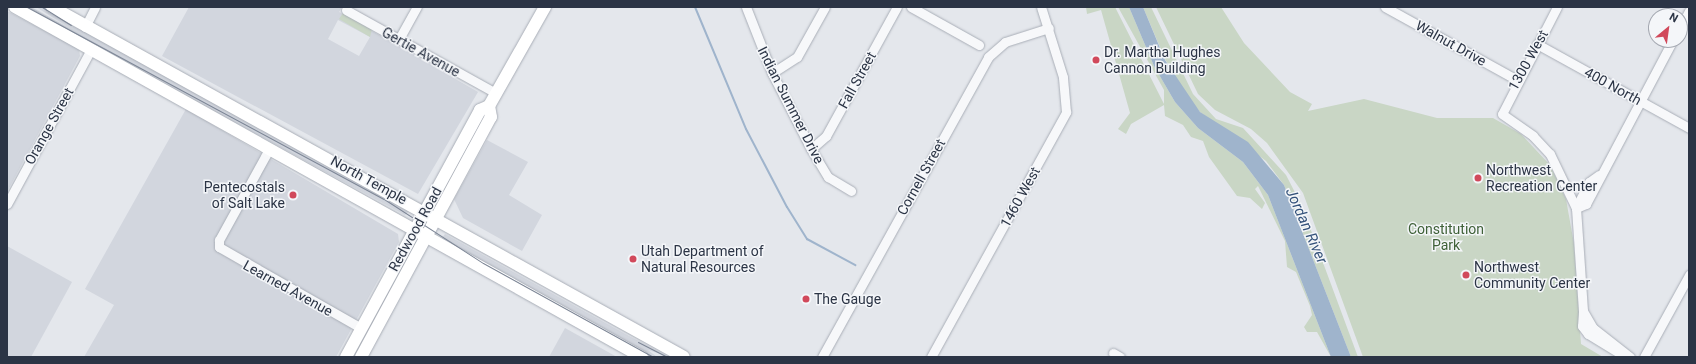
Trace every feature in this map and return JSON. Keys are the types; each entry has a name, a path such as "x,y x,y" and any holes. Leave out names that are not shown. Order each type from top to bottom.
{"main road":[{"name":"North Temple","path":"15,7 92,49 268,151 414,230 642,357"},
{"name":"North Temple","path":"52,7 436,218 684,357"},
{"name":"Redwood Road","path":"346,357 480,110 489,106 545,7"},
{"name":"Redwood Road","path":"361,357 491,117 489,106"}],"street":[{"path":"85,26 95,7"},
{"path":"399,40 417,7"},
{"name":"Indian Summer Drive","path":"746,7 772,73 811,149 828,177 851,191"},
{"path":"772,73 797,57 825,7"},
{"name":"Fall Street","path":"811,149 826,136 898,7"},
{"path":"911,7 979,45"},
{"name":"1460 West","path":"931,357 1066,112 1066,88 1042,7"},
{"name":"Walnut Drive","path":"1385,7 1517,80"},
{"name":"1300 West","path":"1557,7 1517,80 1502,114 1533,136 1550,154 1576,208"},
{"name":"Gertie Avenue","path":"346,10 496,94"},
{"name":"Cornell Street","path":"822,357 988,57 1005,42 1049,28"},
{"name":"400 North","path":"1537,44 1689,128"},
{"path":"1628,357 1586,324 1583,310 1576,208 1586,204 1599,175 1669,48"},
{"name":"Orange Street","path":"7,204 92,49"},
{"name":"Learned Avenue","path":"268,151 218,245 222,251 361,328"},
{"path":"1644,357 1689,275"}],"shaded area":[{"path":"22,7 31,7 71,29 36,7 44,7 411,209 405,215"},
{"path":"189,7 342,7 339,12 478,92 418,194 162,56","holes":["338,20 370,37 359,56 328,39"]},
{"path":"7,11 79,49 80,56 7,192"},
{"path":"186,109 398,234 399,242 336,357 84,357 114,305 85,289"},
{"path":"487,140 528,162 509,195 542,215 522,251 463,218 454,199"},
{"path":"445,234 629,336 670,357 648,350 657,357 649,357 467,257 440,240"},
{"path":"7,246 72,282 31,357 7,357"},
{"path":"565,328 617,357 549,357"}],"green space":[{"path":"1086,7 1115,7 1164,104 1164,90 1118,7 1129,7 1154,66 1175,102 1198,128 1243,162 1268,195 1331,357 1317,332 1307,332 1304,327 1312,315 1310,306 1296,272 1287,267 1285,241 1258,186 1255,189 1265,203 1262,209 1250,198 1237,196 1209,157 1203,141 1191,137 1183,125 1165,116 1164,105 1131,124 1126,134 1118,129 1130,113 1101,10 1087,14"},
{"path":"1143,7 1151,7 1193,94 1216,119 1243,128 1286,175 1302,206 1358,357 1351,357 1284,185 1266,161 1200,112 1185,94 1165,59"},
{"name":"Constitution Park","path":"1156,7 1221,7 1244,43 1290,92 1312,104 1308,111 1364,99 1437,118 1493,118 1521,134 1550,165 1566,199 1574,244 1581,344 1603,357 1363,357 1303,193 1267,143 1251,129 1215,110 1198,94"},
{"path":"343,13 372,29 370,37 339,19"}],"water":[{"path":"1129,7 1143,7 1165,60 1200,112 1248,142 1284,185 1351,357 1331,357 1268,195 1243,162 1198,128 1175,102 1154,66"}],"waterway":[{"path":"695,7 746,129 787,207 807,239 855,265"}],"tram line":[{"path":"27,7 384,199 483,263 653,357"},
{"path":"42,7 71,25"},
{"path":"638,342 667,357"}],"place":[{"name":"Dr. Martha Hughes Cannon Building","path":"1096,60"},
{"name":"Northwest Recreation Center","path":"1478,178"},
{"name":"Pentecostals of Salt Lake","path":"293,195"},
{"name":"Utah Department of Natural Resources","path":"633,259"},
{"name":"Northwest Community Center","path":"1466,275"},
{"name":"The Gauge","path":"806,299"}],"water label":[{"name":"Jordan River","path":"1306,226"}]}
